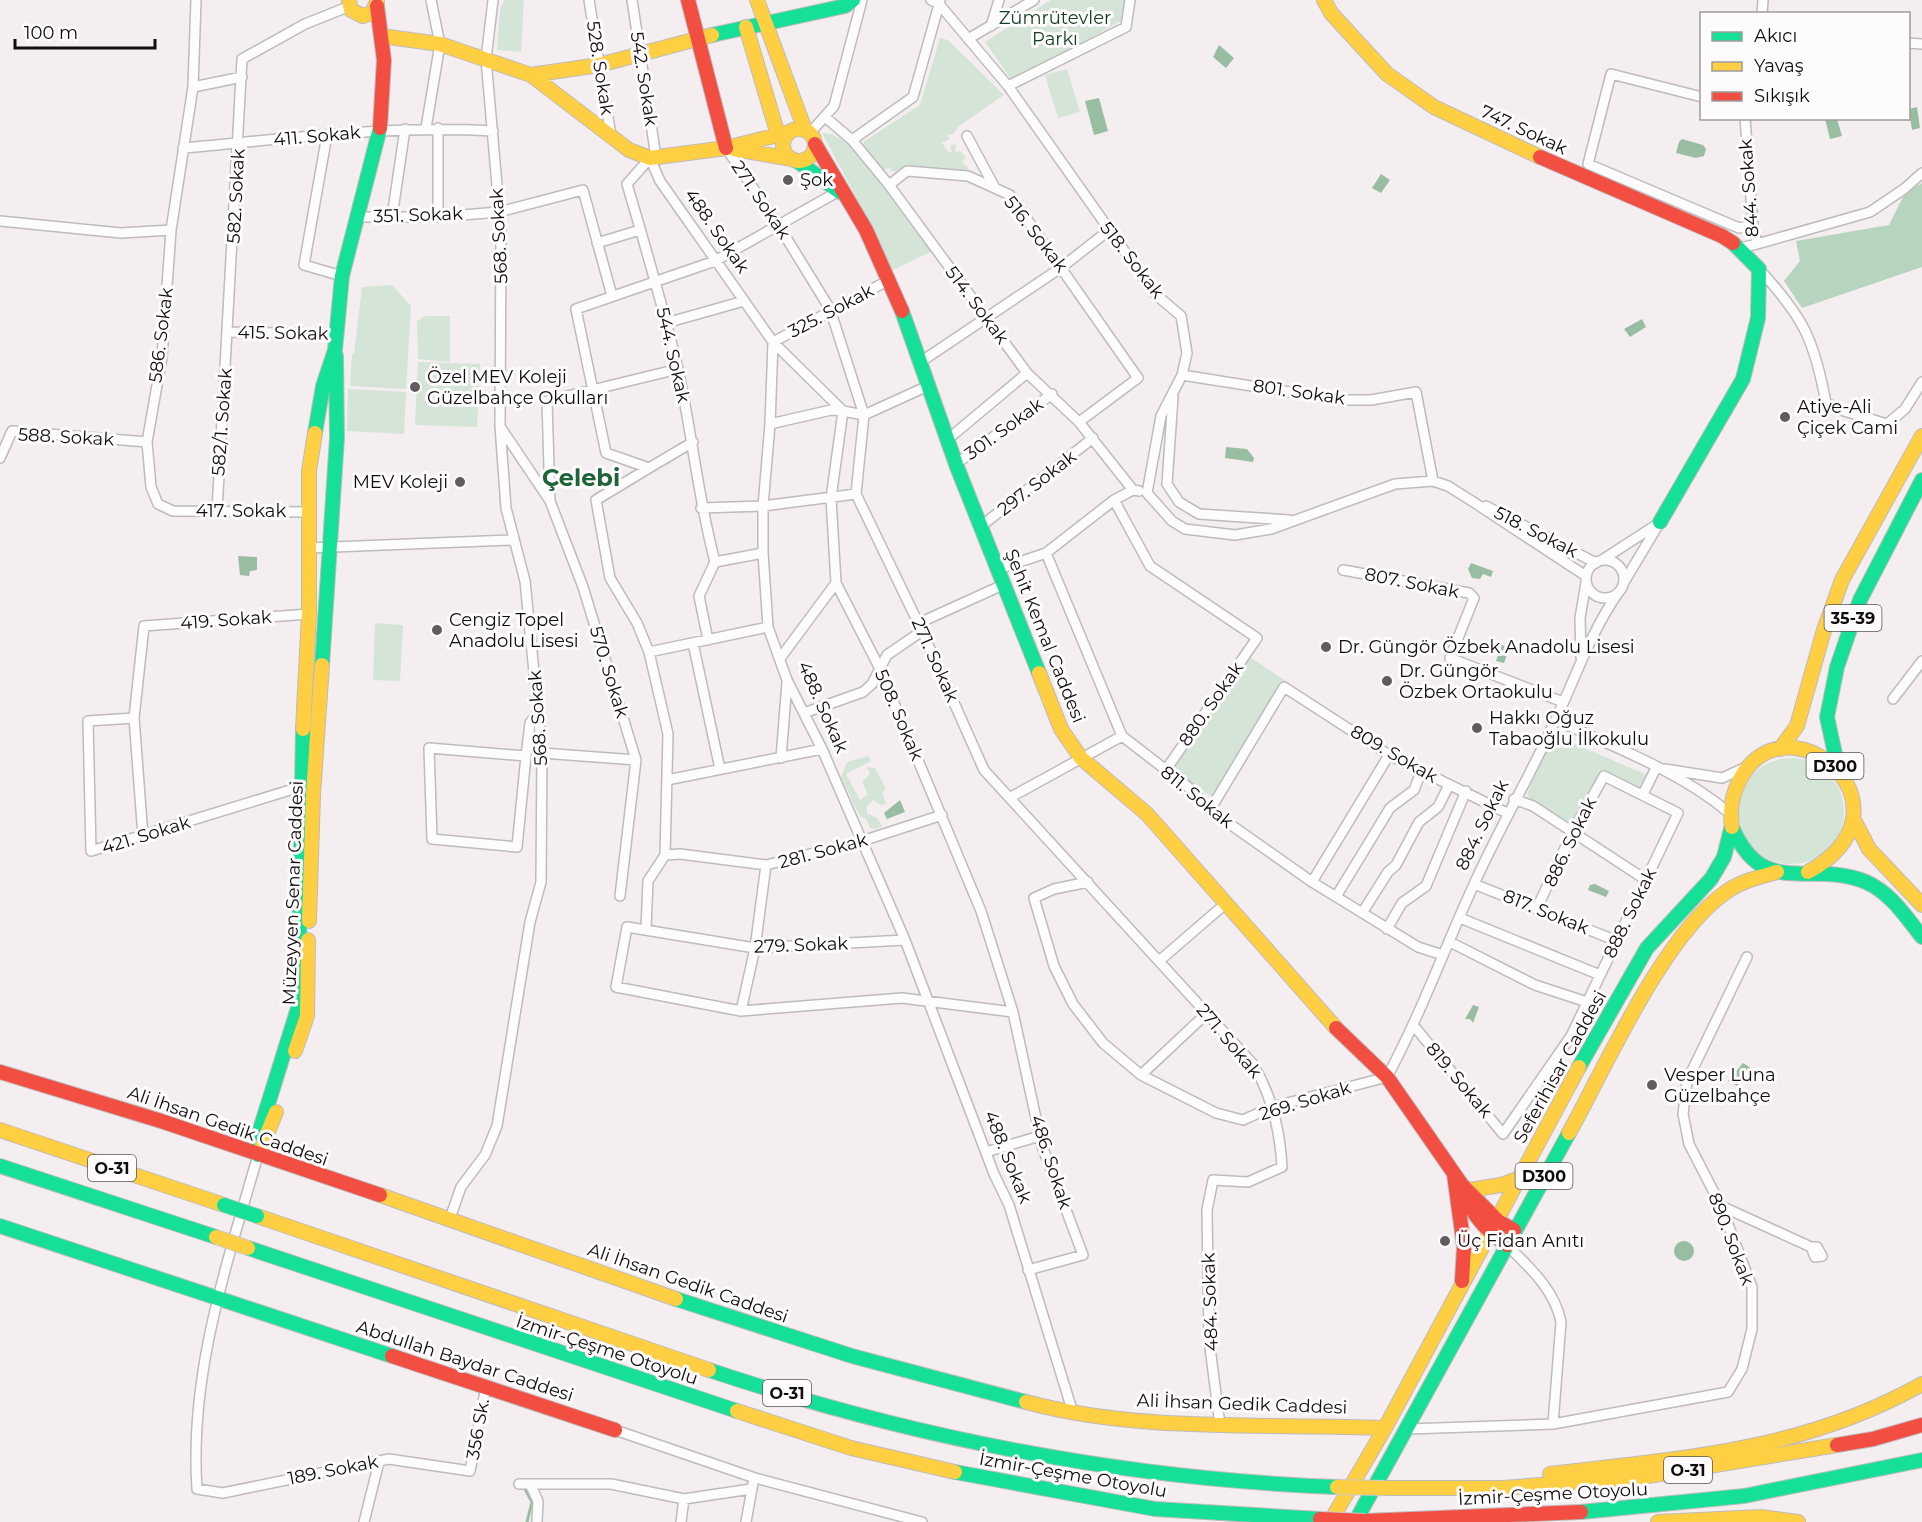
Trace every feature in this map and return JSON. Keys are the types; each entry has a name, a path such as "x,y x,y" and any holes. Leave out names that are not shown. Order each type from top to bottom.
{"main road":[{"path":"688,0 726,148"},
{"path":"726,148 795,160 811,156 810,136 764,24 757,0"},
{"path":"531,75 599,65 698,38 764,24 826,5 845,6 853,0"},
{"name":"747. Sokak","path":"1324,0 1330,14 1387,74 1434,107 1587,179 1722,236 1740,248"},
{"path":"352,7 368,15 377,3"},
{"name":"Müzeyyen Senar Caddesi","path":"258,1155 258,1136 298,1008 300,787 309,614 308,512 312,439 323,386 335,350 342,276 379,130 384,60 377,3"},
{"path":"352,7 381,36 440,44 531,75 629,150 653,158 726,148 784,133 810,136"},
{"path":"746,27 784,133 783,146 795,160 842,193"},
{"name":"Şehit Kemal Caddesi","path":"810,136 842,193 867,231 889,280 919,363 930,384 947,440 980,527 999,569 1061,729 1081,758 1147,814 1319,1012 1387,1077 1462,1183 1498,1221 1514,1230"},
{"path":"1740,248 1759,269"},
{"name":"884. Sokak","path":"1660,522 1743,379 1758,318 1759,269"},
{"name":"Müzeyyen Senar Caddesi","path":"258,1155 266,1141 307,1016 313,795 330,548 338,387 335,350"},
{"name":"35-39","path":"1780,749 1797,726 1824,630 1842,580 1922,436"},
{"name":"35-39","path":"1838,768 1827,717 1837,667 1860,600 1922,480"},
{"name":"D300","path":"1731,829 1728,812 1730,797 1746,767 1762,755 1780,749 1801,749 1821,755 1838,768 1851,792 1854,820"},
{"path":"1808,872 1825,865 1839,853 1849,837 1854,820"},
{"path":"1854,820 1869,849 1922,905"},
{"path":"1731,829 1742,850 1758,864 1777,872"},
{"name":"Seferihisar Caddesi","path":"1325,1520 1385,1428 1598,1031 1647,948 1711,879 1724,857 1731,829"},
{"name":"D300","path":"1777,872 1808,872"},
{"name":"Seferihisar Caddesi","path":"1360,1522 1514,1230 1658,971 1696,922 1725,892 1745,881 1777,872"},
{"path":"1808,872 1852,876 1868,883 1899,908 1922,937"},
{"name":"Ali İhsan Gedik Caddesi","path":"0,1072 73,1093 258,1155 735,1320 934,1379 1073,1413 1178,1424 1327,1424 1385,1428"},
{"name":"İzmir-Çeşme Otoyolu","path":"0,1130 748,1382 906,1426 1045,1456 1167,1475 1259,1486 1503,1488 1642,1477 1873,1439 1922,1425"},
{"name":"İzmir-Çeşme Otoyolu","path":"0,1166 560,1354 851,1448 971,1476 1155,1509 1360,1522 1581,1513 1686,1504 1804,1485 1922,1460"},
{"path":"1462,1286 1464,1247 1462,1183 1501,1185 1520,1178"},
{"name":"Şehit Kemal Caddesi","path":"1462,1183 1464,1196 1490,1234 1507,1245"},
{"name":"Abdullah Baydar Caddesi","path":"0,1226 615,1430"},
{"path":"1451,1487 1704,1454 1752,1445 1854,1419 1897,1400 1922,1384"},
{"path":"1658,1522 1761,1517 1798,1522"},
{"path":"1360,1522 1385,1522"}],"street":[{"name":"586. Sokak","path":"173,511 158,504 151,488 147,442 162,357 171,230 193,87 196,0"},
{"path":"426,129 440,44 431,0"},
{"name":"568. Sokak","path":"449,1221 461,1187 485,1155 497,1126 530,922 541,882 542,753 539,711 525,581 512,540 506,508 500,426 501,231 486,59 493,0"},
{"name":"528. Sokak","path":"589,0 611,136"},
{"name":"542. Sokak","path":"632,0 653,158"},
{"path":"810,136 834,106 862,0"},
{"path":"991,26 999,0"},
{"path":"968,39 1034,0"},
{"path":"1008,86 1126,27 1130,0"},
{"path":"852,140 914,97 937,1"},
{"name":"518. Sokak","path":"937,1 1008,86 1108,231 1154,293 1180,316 1186,353 1182,375 1161,416 1147,493 1172,521 1185,530 1235,535 1270,529 1395,484 1433,481 1448,486 1475,502 1586,579"},
{"name":"582. Sokak","path":"228,332 242,59 305,24 352,7"},
{"path":"1700,97 1611,74 1588,164 1739,228 1753,225"},
{"path":"193,87 242,77"},
{"name":"514. Sokak","path":"825,117 852,140 889,185 1027,373 1052,394 1079,422 1133,490"},
{"name":"844. Sokak","path":"1740,248 1757,244 1753,225 1745,120"},
{"path":"438,128 438,217"},
{"name":"411. Sokak","path":"183,148 379,130 438,128 493,131"},
{"path":"392,217 405,129"},
{"path":"327,135 304,264 342,276"},
{"path":"967,136 981,158 994,188"},
{"name":"271. Sokak","path":"726,148 779,226 830,309 864,416 856,494 921,627 984,770 1252,1064 1266,1086 1280,1139 1282,1167 1248,1182 1213,1180"},
{"name":"544. Sokak","path":"653,158 627,184 656,282 678,369 693,442 701,508 715,562"},
{"name":"488. Sokak","path":"653,158 660,182 773,342 770,424 763,506 763,553 768,627 788,680 822,749 905,940 1021,1238 1028,1270 1073,1413"},
{"name":"516. Sokak","path":"889,185 907,171 968,176 1010,195 1138,378 1079,422"},
{"path":"1757,244 1870,212 1904,189 1922,173"},
{"name":"351. Sokak","path":"357,217 438,217 499,212 583,190 597,243"},
{"path":"649,468 606,453 576,309 715,261 842,193"},
{"path":"0,220 121,233 171,230"},
{"path":"612,296 597,243 640,230"},
{"path":"919,363 1062,267 1108,231"},
{"path":"1759,269 1790,302 1810,337 1819,366 1826,403 1887,424 1905,409 1922,382"},
{"name":"325. Sokak","path":"773,342 830,309 889,280"},
{"path":"666,323 744,301"},
{"name":"415. Sokak","path":"228,332 337,334"},
{"name":"582/1. Sokak","path":"217,511 228,332"},
{"path":"773,342 843,411"},
{"path":"550,501 547,400 593,391 678,369"},
{"path":"947,440 1027,373"},
{"name":"801. Sokak","path":"1182,375 1340,400 1371,400 1416,392 1433,481"},
{"path":"770,424 831,410 864,416 930,384"},
{"name":"301. Sokak","path":"956,464 1052,394"},
{"path":"1173,394 1167,484 1179,502 1198,514 1292,520"},
{"name":"508. Sokak","path":"843,411 831,498 836,583 879,667 942,815 981,911 1013,1012"},
{"name":"570. Sokak","path":"500,426 550,501 583,587 636,760"},
{"name":"588. Sokak","path":"0,458 12,431 147,442"},
{"name":"297. Sokak","path":"980,527 1093,438"},
{"path":"646,929 648,881 665,855 668,734 649,652 637,623 610,578 596,500 693,442"},
{"path":"999,569 1046,553 1114,500 1133,490 1147,493"},
{"path":"701,508 763,506 856,494"},
{"name":"880. Sokak","path":"1114,500 1150,566 1257,638 1165,771"},
{"name":"518. Sokak","path":"1475,502 1497,510 1598,562"},
{"name":"417. Sokak","path":"173,511 308,512"},
{"path":"1581,658 1580,618 1586,579 1598,562 1660,522"},
{"name":"884. Sokak","path":"1387,1077 1414,1026 1474,884 1507,813 1556,720 1581,658 1660,522"},
{"path":"308,548 512,540"},
{"path":"708,640 699,596 715,562 763,553"},
{"name":"811. Sokak","path":"1046,553 1122,736 1192,790 1210,810 1312,882 1337,895 1418,947 1443,955"},
{"path":"1586,579 1591,592 1602,598 1621,588 1624,578 1619,566 1607,560 1598,562"},
{"name":"807. Sokak","path":"1343,570 1469,593 1474,598 1450,658 1563,702"},
{"path":"781,657 836,583"},
{"path":"804,713 864,692 872,684 886,655 921,627 1005,584"},
{"name":"419. Sokak","path":"134,718 144,626 309,614"},
{"path":"649,652 768,627"},
{"path":"693,643 720,770"},
{"path":"1893,699 1922,661"},
{"path":"781,758 788,680"},
{"name":"809. Sokak","path":"1210,810 1284,687 1389,755 1507,813"},
{"path":"526,756 429,748 432,839 517,847 530,723 539,711"},
{"path":"134,718 143,836"},
{"name":"421. Sokak","path":"134,718 88,721 91,851 300,787"},
{"path":"1556,720 1656,768 1710,797 1728,812"},
{"path":"1011,797 1122,736"},
{"path":"667,780 822,749"},
{"path":"542,753 636,760 620,896"},
{"path":"1312,882 1389,755"},
{"path":"1656,768 1722,778 1746,767"},
{"path":"1643,794 1656,768"},
{"path":"1337,895 1390,808 1414,790 1421,772"},
{"name":"886. Sokak","path":"1537,908 1572,833 1604,776 1643,794"},
{"path":"1362,913 1396,865 1419,822 1438,807 1449,785"},
{"path":"1388,929 1402,903 1426,886 1466,791"},
{"name":"888. Sokak","path":"1503,1134 1571,1036 1678,813 1643,794"},
{"path":"1514,799 1533,806 1646,879"},
{"name":"281. Sokak","path":"665,855 680,854 766,866 862,841 942,815"},
{"path":"766,866 755,948 741,1011 902,998 1013,1012"},
{"name":"269. Sokak","path":"1088,882 1054,889 1034,898 1054,966 1073,1004 1103,1043 1141,1075 1216,1113 1243,1120 1272,1107 1387,1077"},
{"name":"817. Sokak","path":"1474,884 1617,941"},
{"path":"1159,961 1224,905"},
{"path":"1460,918 1600,975"},
{"name":"279. Sokak","path":"741,1011 616,987 627,927 755,948 905,940"},
{"path":"1450,942 1535,985 1587,1002"},
{"name":"890. Sokak","path":"1408,1429 1554,1424 1728,1392 1742,1369 1752,1329 1752,1287 1721,1206 1689,1144 1683,1114 1687,1081 1748,957"},
{"name":"486. Sokak","path":"1013,1012 1040,1136 1083,1254 1028,1270"},
{"path":"1141,1075 1206,1014"},
{"name":"819. Sokak","path":"1414,1026 1503,1134"},
{"path":"986,1152 1040,1136"},
{"path":"218,1298 258,1155"},
{"name":"484. Sokak","path":"1213,1180 1207,1210 1209,1340 1220,1425"},
{"path":"1721,1206 1811,1247"},
{"path":"1507,1245 1539,1277 1559,1308 1562,1322 1554,1424"},
{"name":"189. Sokak","path":"218,1298 206,1348 198,1411 197,1489 224,1492 389,1459 470,1471"},
{"name":"356 Sk.","path":"470,1471 486,1386"},
{"name":"Abdullah Baydar Caddesi","path":"615,1430 755,1478 922,1522"},
{"path":"364,1522 379,1462"},
{"path":"746,1522 755,1478"},
{"path":"519,1484 611,1485 684,1499 752,1489"},
{"path":"530,1484 538,1502 537,1522"},
{"path":"681,1522 684,1499"}],"green space":[{"path":"504,0 524,0 521,52 497,50 500,10"},
{"name":"Zümrütevler Parkı","path":"1051,0 1126,0 1124,19 1013,82 985,42"},
{"path":"940,38 948,40 1004,95 959,126 953,134 947,135 950,139 942,143 949,153 952,152 950,146 956,143 955,152 960,151 966,157 962,162 968,168 966,175 898,172 891,171 890,167 884,170 873,162 863,142 920,105"},
{"path":"1067,69 1080,112 1058,118 1045,75"},
{"path":"822,133 831,134 848,143 932,251 891,271 870,223"},
{"path":"392,285 411,306 406,389 350,386 352,354 354,354 362,287"},
{"path":"425,316 450,316 450,362 418,359 417,321"},
{"path":"418,362 480,364 477,427 415,425"},
{"path":"348,389 406,392 404,434 347,431"},
{"path":"375,623 403,625 400,681 373,680"},
{"path":"1247,655 1286,681 1213,798 1172,769"},
{"path":"1558,737 1652,777 1645,791 1610,773 1604,776 1572,833 1533,806 1527,794 1550,739"},
{"path":"868,756 871,761 846,774 860,800 868,794 862,782 870,774 867,767 875,768 886,789 882,792 886,804 882,805 873,800 867,806 867,813 877,818 882,826 876,829 870,828 867,820 859,815 841,777 847,762"},
{"path":"1791,758 1811,762 1828,774 1840,791 1844,811 1840,831 1828,848 1811,860 1791,864 1771,860 1754,848 1742,831 1738,811 1742,791 1754,774 1771,762"}],"shaded area":[{"path":"1219,45 1234,58 1226,68 1213,57"},
{"path":"1099,98 1108,131 1094,135 1085,101"},
{"path":"1917,107 1920,128 1912,130 1910,109"},
{"path":"1825,120 1837,120 1842,136 1830,139"},
{"path":"1682,139 1703,145 1706,149 1704,156 1696,158 1676,153"},
{"path":"1381,174 1390,180 1381,193 1372,188"},
{"path":"1922,183 1922,267 1802,308 1784,281 1800,261 1796,241 1889,225 1905,193"},
{"path":"1642,319 1646,327 1630,337 1624,329"},
{"path":"1226,447 1247,449 1254,458 1253,462 1225,458"},
{"path":"238,556 257,557 257,570 250,571 249,576 240,575"},
{"path":"1471,563 1493,571 1491,577 1483,574 1480,579 1472,578 1468,569"},
{"path":"1502,645 1512,649 1511,653 1508,652 1504,663 1496,661"},
{"path":"900,800 905,812 887,819 884,813"},
{"path":"1595,884 1609,891 1606,897 1588,890 1590,885"},
{"path":"1473,1005 1479,1007 1473,1023 1470,1019 1465,1019"},
{"path":"1743,1063 1751,1068 1737,1086 1728,1081"},
{"path":"1684,1241 1691,1244 1694,1251 1691,1258 1684,1261 1677,1258 1674,1251 1677,1244"}],"waterway":[{"path":"525,1489 532,1502 527,1522"}],"traffic: fast":[{"path":"712,35 845,6 853,0"},
{"path":"315,433 323,386 335,350 342,276 380,128"},
{"path":"797,161 840,192"},
{"path":"1660,522 1743,379 1758,318 1759,269 1733,243"},
{"path":"902,311 957,467 1039,673"},
{"path":"322,665 337,438 336,356"},
{"path":"1838,768 1827,717 1837,667 1860,600 1922,480"},
{"path":"258,1155 258,1136 298,1008 303,729"},
{"path":"1732,827 1744,849 1758,863 1774,870 1846,876 1875,887 1897,906 1922,937"},
{"path":"1579,1067 1647,948 1711,879 1724,857 1731,829"},
{"path":"1355,1522 1569,1133"},
{"path":"0,1166 216,1237"},
{"path":"224,1205 257,1216"},
{"path":"0,1226 392,1356"},
{"path":"248,1248 737,1411"},
{"path":"676,1299 852,1356 1026,1402"},
{"path":"709,1370 863,1416 1019,1451 1177,1475 1337,1487"},
{"path":"1581,1512 1744,1496 1922,1460"},
{"path":"955,1472 1155,1509 1320,1519"}],"traffic: slow":[{"path":"349,0 351,10 363,16 372,13 377,2"},
{"path":"757,0 805,130"},
{"path":"1324,0 1331,13 1387,74 1434,107 1540,157"},
{"path":"746,27 778,135"},
{"path":"381,36 440,44 531,75 599,65 712,35"},
{"path":"531,75 629,150 650,158 726,148 790,132"},
{"path":"799,129 810,134 815,145 810,156 799,161 788,156 783,145 788,134 799,129"},
{"path":"734,149 792,159"},
{"path":"303,729 309,614 309,471 315,433"},
{"path":"1780,749 1797,726 1824,630 1842,580 1922,436"},
{"path":"309,921 313,795 322,665"},
{"path":"1039,673 1061,729 1081,758 1147,814 1336,1028"},
{"path":"1732,827 1731,812 1737,784 1745,771 1767,752 1793,748 1817,755 1838,771 1851,794 1853,820 1840,847 1808,872"},
{"path":"1854,820 1869,849 1922,905"},
{"path":"1569,1133 1638,1003 1680,939 1703,912 1726,892 1744,882 1777,872"},
{"path":"295,1051 307,1016 308,940"},
{"path":"1330,1522 1385,1428 1579,1067"},
{"path":"259,1153 276,1112"},
{"path":"0,1130 224,1205"},
{"path":"1469,1190 1501,1185 1520,1178"},
{"path":"380,1195 676,1299"},
{"path":"257,1216 709,1370"},
{"path":"216,1237 248,1248"},
{"path":"1550,1474 1695,1456 1787,1438 1832,1424 1877,1406 1922,1384"},
{"path":"1026,1402 1070,1412 1159,1423 1385,1428"},
{"path":"737,1411 851,1448 955,1472"},
{"path":"1385,1488 1503,1488 1642,1477 1837,1445"},
{"path":"1337,1487 1385,1488"},
{"path":"1658,1522 1761,1517 1798,1522"}],"traffic: jam":[{"path":"688,0 726,148"},
{"path":"377,6 384,60 380,128"},
{"path":"815,144 866,230 902,311"},
{"path":"1540,157 1722,236 1733,243"},
{"path":"1336,1028 1387,1077 1462,1185 1468,1204 1478,1220 1507,1245"},
{"path":"0,1072 161,1121 380,1195"},
{"path":"1454,1174 1464,1247 1462,1281"},
{"path":"1463,1186 1498,1221 1514,1230"},
{"path":"392,1356 615,1430"},
{"path":"1837,1445 1873,1439 1922,1425"},
{"path":"1365,1521 1581,1512"},
{"path":"1320,1519 1365,1521"}],"place":[{"name":"Şok","path":"788,180"},
{"name":"Özel MEV Koleji Güzelbahçe Okulları","path":"415,387"},
{"name":"Atiye-Ali Çiçek Cami","path":"1785,417"},
{"name":"MEV Koleji","path":"460,482"},
{"name":"Cengiz Topel Anadolu Lisesi","path":"437,630"},
{"name":"Dr. Güngör Özbek Anadolu Lisesi","path":"1326,647"},
{"name":"Dr. Güngör Özbek Ortaokulu","path":"1387,681"},
{"name":"Hakkı Oğuz Tabaoğlu İlkokulu","path":"1477,728"},
{"name":"Vesper Luna Güzelbahçe","path":"1652,1085"},
{"name":"Üç Fidan Anıtı","path":"1445,1241"}],"district":[{"name":"Çelebi","path":"581,477"}]}
